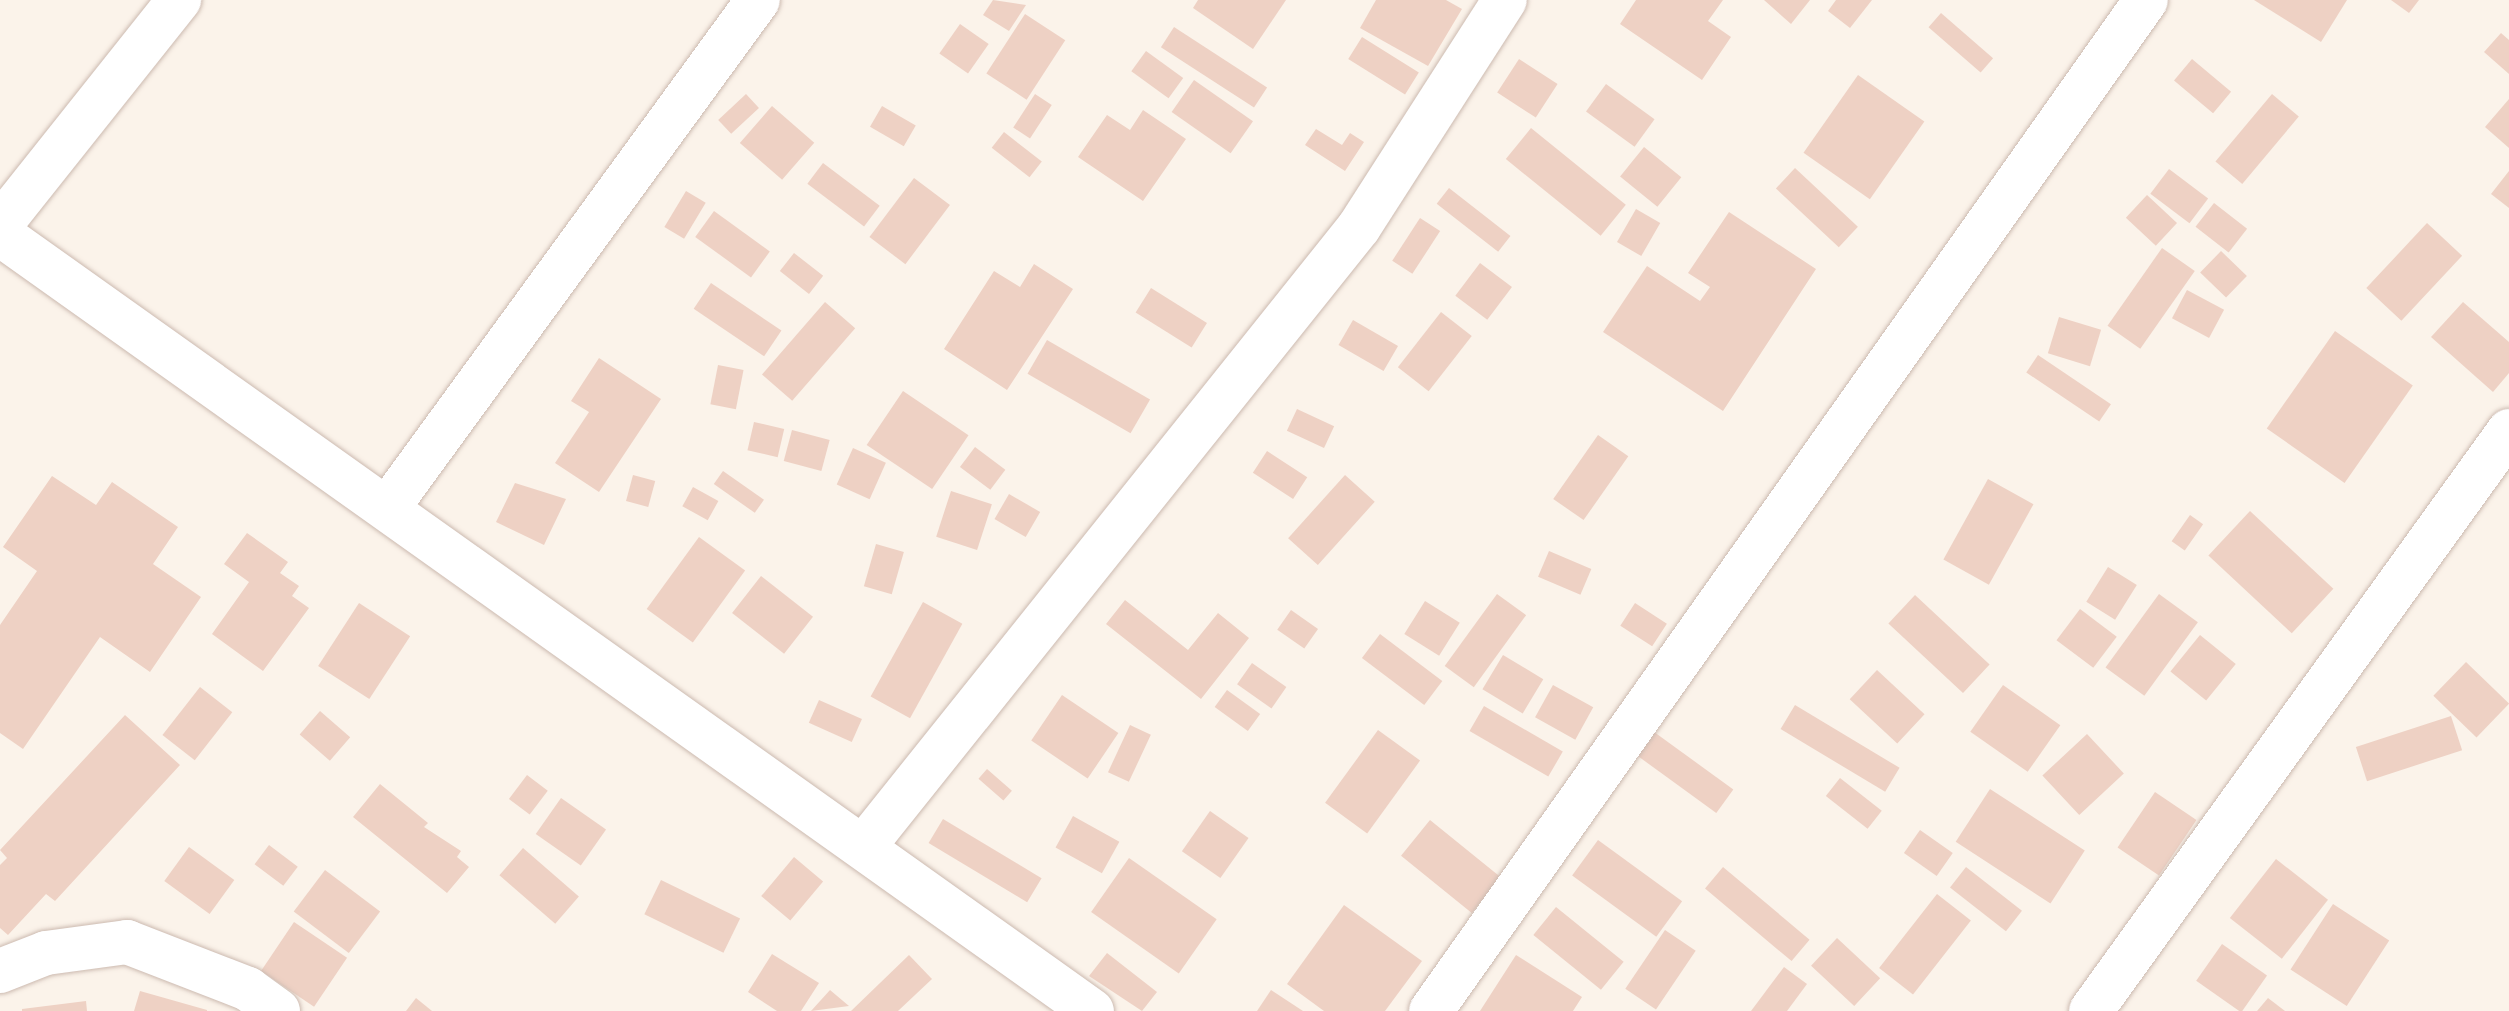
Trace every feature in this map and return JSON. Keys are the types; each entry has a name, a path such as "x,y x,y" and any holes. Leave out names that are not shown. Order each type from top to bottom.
{"street":[{"path":"0,225 179,0"},
{"path":"389,506 758,0"},
{"path":"865,845 1359,227 1505,0"},
{"path":"1431,1011 2146,0"},
{"path":"0,234 389,506 1092,1011"},
{"path":"2091,1011 2509,431"},
{"path":"0,971 46,953 127,942 224,977 278,1011"}],"building":[{"path":"993,0 1026,5 1009,31 983,15"},
{"path":"1198,0 1286,0 1253,49 1193,8"},
{"path":"1376,0 1446,0 1462,9 1428,66 1360,28"},
{"path":"1636,0 1723,0 1708,21 1731,37 1702,80 1620,24"},
{"path":"1764,0 1810,0 1791,24"},
{"path":"1836,0 1872,0 1850,28 1828,11"},
{"path":"2254,0 2347,0 2321,42"},
{"path":"2391,0 2419,0 2409,13"},
{"path":"1941,13 1993,58 1981,73 1929,27"},
{"path":"1025,14 1065,40 1027,100 986,74"},
{"path":"960,24 989,44 968,74 939,53"},
{"path":"1174,27 1267,87 1254,108 1161,47"},
{"path":"2501,33 2509,40 2509,74 2484,52"},
{"path":"1362,37 1419,73 1405,95 1348,59"},
{"path":"1146,51 1183,78 1169,98 1131,71"},
{"path":"1519,59 1558,84 1536,118 1497,93"},
{"path":"2192,59 2231,92 2213,113 2174,80"},
{"path":"1858,75 1924,121 1870,199 1804,153"},
{"path":"1194,80 1253,121 1231,153 1172,112"},
{"path":"1606,84 1655,119 1635,147 1586,112"},
{"path":"746,94 759,108 731,134 718,120"},
{"path":"1035,94 1052,105 1030,138 1013,128"},
{"path":"2272,94 2299,116 2242,184 2215,161"},
{"path":"2509,99 2509,148 2485,127"},
{"path":"772,106 814,143 782,180 740,143"},
{"path":"882,106 916,126 904,146 870,127"},
{"path":"1143,110 1186,139 1143,201 1078,157 1107,115 1130,130"},
{"path":"1531,128 1626,205 1601,236 1506,159"},
{"path":"1316,129 1342,145 1350,133 1364,142 1345,171 1305,145"},
{"path":"1004,132 1042,162 1030,177 992,148"},
{"path":"1644,147 1681,177 1657,207 1620,177"},
{"path":"823,163 880,206 864,226 807,184"},
{"path":"1795,168 1858,227 1839,247 1776,188"},
{"path":"2169,169 2208,198 2189,223 2150,194"},
{"path":"2509,171 2509,208 2491,194"},
{"path":"914,178 950,205 905,264 869,237"},
{"path":"1449,188 1510,236 1498,252 1437,204"},
{"path":"686,191 706,203 684,239 664,227"},
{"path":"2147,195 2177,223 2156,246 2126,218"},
{"path":"2214,203 2247,229 2229,252 2196,227"},
{"path":"1636,209 1660,223 1641,256 1617,242"},
{"path":"714,211 770,252 751,277 695,237"},
{"path":"1729,212 1816,269 1723,411 1603,332 1647,266 1700,301 1710,287 1688,273"},
{"path":"1420,218 1440,231 1412,274 1392,261"},
{"path":"2427,223 2462,256 2401,321 2366,288"},
{"path":"2162,248 2195,271 2140,349 2108,326"},
{"path":"2221,251 2247,276 2226,298 2200,273"},
{"path":"794,253 823,276 809,294 780,271"},
{"path":"1480,263 1512,287 1487,320 1455,296"},
{"path":"1034,264 1073,289 1007,390 944,349 994,271 1020,287"},
{"path":"711,283 781,331 764,356 694,309"},
{"path":"1151,288 1207,323 1192,348 1136,313"},
{"path":"2187,290 2224,310 2209,338 2172,318"},
{"path":"825,302 855,328 792,401 762,374"},
{"path":"2463,302 2509,342 2509,373 2493,392 2431,337"},
{"path":"1441,312 1472,336 1429,391 1398,367"},
{"path":"2059,317 2101,330 2090,366 2048,353"},
{"path":"1353,320 1398,346 1384,371 1338,345"},
{"path":"2335,331 2413,385 2345,483 2267,428"},
{"path":"1047,340 1150,400 1131,433 1028,374"},
{"path":"2038,355 2111,404 2099,422 2026,372"},
{"path":"599,358 661,399 599,492 555,463 589,412 571,401"},
{"path":"718,365 744,370 736,409 710,404"},
{"path":"903,391 968,435 932,489 867,445"},
{"path":"1297,409 1334,426 1324,448 1287,431"},
{"path":"754,422 784,429 778,457 747,450"},
{"path":"792,430 830,440 821,471 784,461"},
{"path":"1598,435 1628,456 1584,520 1553,499"},
{"path":"975,447 1005,470 990,490 960,467"},
{"path":"853,448 886,463 870,499 837,485"},
{"path":"1267,451 1307,477 1293,499 1253,473"},
{"path":"723,471 764,500 755,513 714,484"},
{"path":"633,475 655,481 648,507 626,501"},
{"path":"1345,475 1375,502 1318,565 1288,538"},
{"path":"52,476 96,505 112,482 178,527 153,564 201,597 150,672 100,637 23,749 0,733 0,625 37,571 3,547"},
{"path":"1988,479 2033,504 1989,585 1943,559"},
{"path":"515,483 566,499 544,545 496,522"},
{"path":"693,487 718,501 708,520 682,506"},
{"path":"951,491 992,504 977,550 936,537"},
{"path":"1009,494 1040,512 1026,537 995,519"},
{"path":"2250,511 2333,589 2292,633 2208,556"},
{"path":"2190,515 2203,524 2185,550 2172,541"},
{"path":"247,533 288,562 280,573 299,586 292,596 309,608 263,671 212,634 249,582 224,564"},
{"path":"699,537 745,571 693,643 647,609"},
{"path":"876,544 904,552 892,594 864,586"},
{"path":"1549,551 1591,569 1580,595 1538,577"},
{"path":"2108,567 2137,585 2115,620 2086,602"},
{"path":"761,576 813,617 784,654 732,613"},
{"path":"1497,594 1526,615 1474,687 1445,666"},
{"path":"2159,594 2198,622 2144,696 2106,668"},
{"path":"1915,595 1990,665 1963,693 1888,624"},
{"path":"1125,600 1188,650 1218,613 1249,638 1201,699 1106,624"},
{"path":"1425,601 1460,623 1439,656 1404,634"},
{"path":"923,602 962,624 910,718 871,696"},
{"path":"359,603 410,636 369,699 318,666"},
{"path":"1635,603 1667,624 1652,646 1620,626"},
{"path":"2080,609 2117,637 2093,668 2057,640"},
{"path":"1291,610 1318,629 1304,649 1277,630"},
{"path":"1380,634 1442,681 1424,705 1362,658"},
{"path":"2200,635 2236,664 2206,700 2170,672"},
{"path":"1503,655 1543,679 1523,713 1482,689"},
{"path":"2466,662 2509,704 2477,737 2433,696"},
{"path":"1252,663 1286,687 1271,708 1237,684"},
{"path":"1877,670 1925,714 1897,744 1850,699"},
{"path":"1553,685 1593,707 1575,740 1535,717"},
{"path":"2003,685 2060,725 2028,772 1970,732"},
{"path":"200,687 232,712 195,760 162,735"},
{"path":"1227,690 1260,714 1248,731 1215,707"},
{"path":"1062,695 1118,733 1088,779 1031,741"},
{"path":"819,700 862,719 852,742 809,723"},
{"path":"1795,705 1900,768 1885,792 1781,729"},
{"path":"1484,706 1563,752 1548,777 1470,731"},
{"path":"320,711 350,737 330,761 300,734"},
{"path":"125,715 180,765 55,901 46,894 8,935 0,928 0,865 7,858 0,850"},
{"path":"2451,716 2462,750 2367,781 2356,747"},
{"path":"1130,725 1151,735 1129,782 1108,772"},
{"path":"1650,729 1733,790 1716,813 1633,752"},
{"path":"1378,730 1420,761 1367,833 1325,803"},
{"path":"2087,734 2124,773 2079,815 2042,776"},
{"path":"987,769 1012,791 1003,800 978,779"},
{"path":"527,775 548,791 530,815 509,799"},
{"path":"1840,778 1882,811 1868,829 1826,796"},
{"path":"380,784 428,823 424,827 461,851 457,857 469,867 447,893 353,817"},
{"path":"1990,789 2085,851 2050,903 1956,842"},
{"path":"2155,792 2196,820 2159,876 2118,848"},
{"path":"561,798 606,830 581,866 536,834"},
{"path":"1210,811 1249,838 1220,878 1182,851"},
{"path":"1073,816 1119,842 1102,873 1056,847"},
{"path":"943,819 1042,878 1027,902 929,843"},
{"path":"1430,820 1501,877 1472,913 1401,856"},
{"path":"1920,830 1953,853 1937,876 1904,853"},
{"path":"1598,840 1682,901 1656,937 1572,876"},
{"path":"269,845 298,867 283,886 255,864"},
{"path":"189,847 234,880 210,914 164,881"},
{"path":"523,848 579,897 555,924 499,875"},
{"path":"794,857 823,881 790,920 761,896"},
{"path":"1129,858 1217,919 1179,973 1091,912"},
{"path":"2276,859 2328,900 2282,959 2230,918"},
{"path":"1723,867 1810,940 1792,961 1705,888"},
{"path":"1966,867 2022,911 2006,931 1950,887"},
{"path":"325,870 380,912 349,953 294,912"},
{"path":"661,880 740,919 723,953 644,914"},
{"path":"1937,894 1971,920 1913,995 1879,968"},
{"path":"2333,904 2389,940 2347,1006 2291,969"},
{"path":"1344,905 1422,961 1385,1011 1324,1011 1287,984"},
{"path":"1556,907 1624,962 1601,990 1533,935"},
{"path":"294,922 347,958 314,1007 261,971"},
{"path":"1665,930 1696,951 1656,1010 1625,989"},
{"path":"1837,938 1880,978 1854,1006 1811,966"},
{"path":"2222,944 2267,976 2242,1011 2196,981"},
{"path":"1107,953 1157,992 1142,1011 1089,976"},
{"path":"772,954 819,983 801,1011 777,1011 748,992"},
{"path":"909,955 932,979 898,1011 851,1011"},
{"path":"1516,955 1582,997 1573,1011 1480,1011"},
{"path":"1784,967 1807,984 1787,1011 1751,1011"},
{"path":"830,990 849,1006 811,1011"},
{"path":"1271,990 1303,1011 1257,1011"},
{"path":"140,991 207,1010 207,1011 134,1011"},
{"path":"416,998 432,1011 406,1011"},
{"path":"2268,998 2285,1011 2257,1011"},
{"path":"86,1001 87,1011 22,1011 22,1009"}]}
